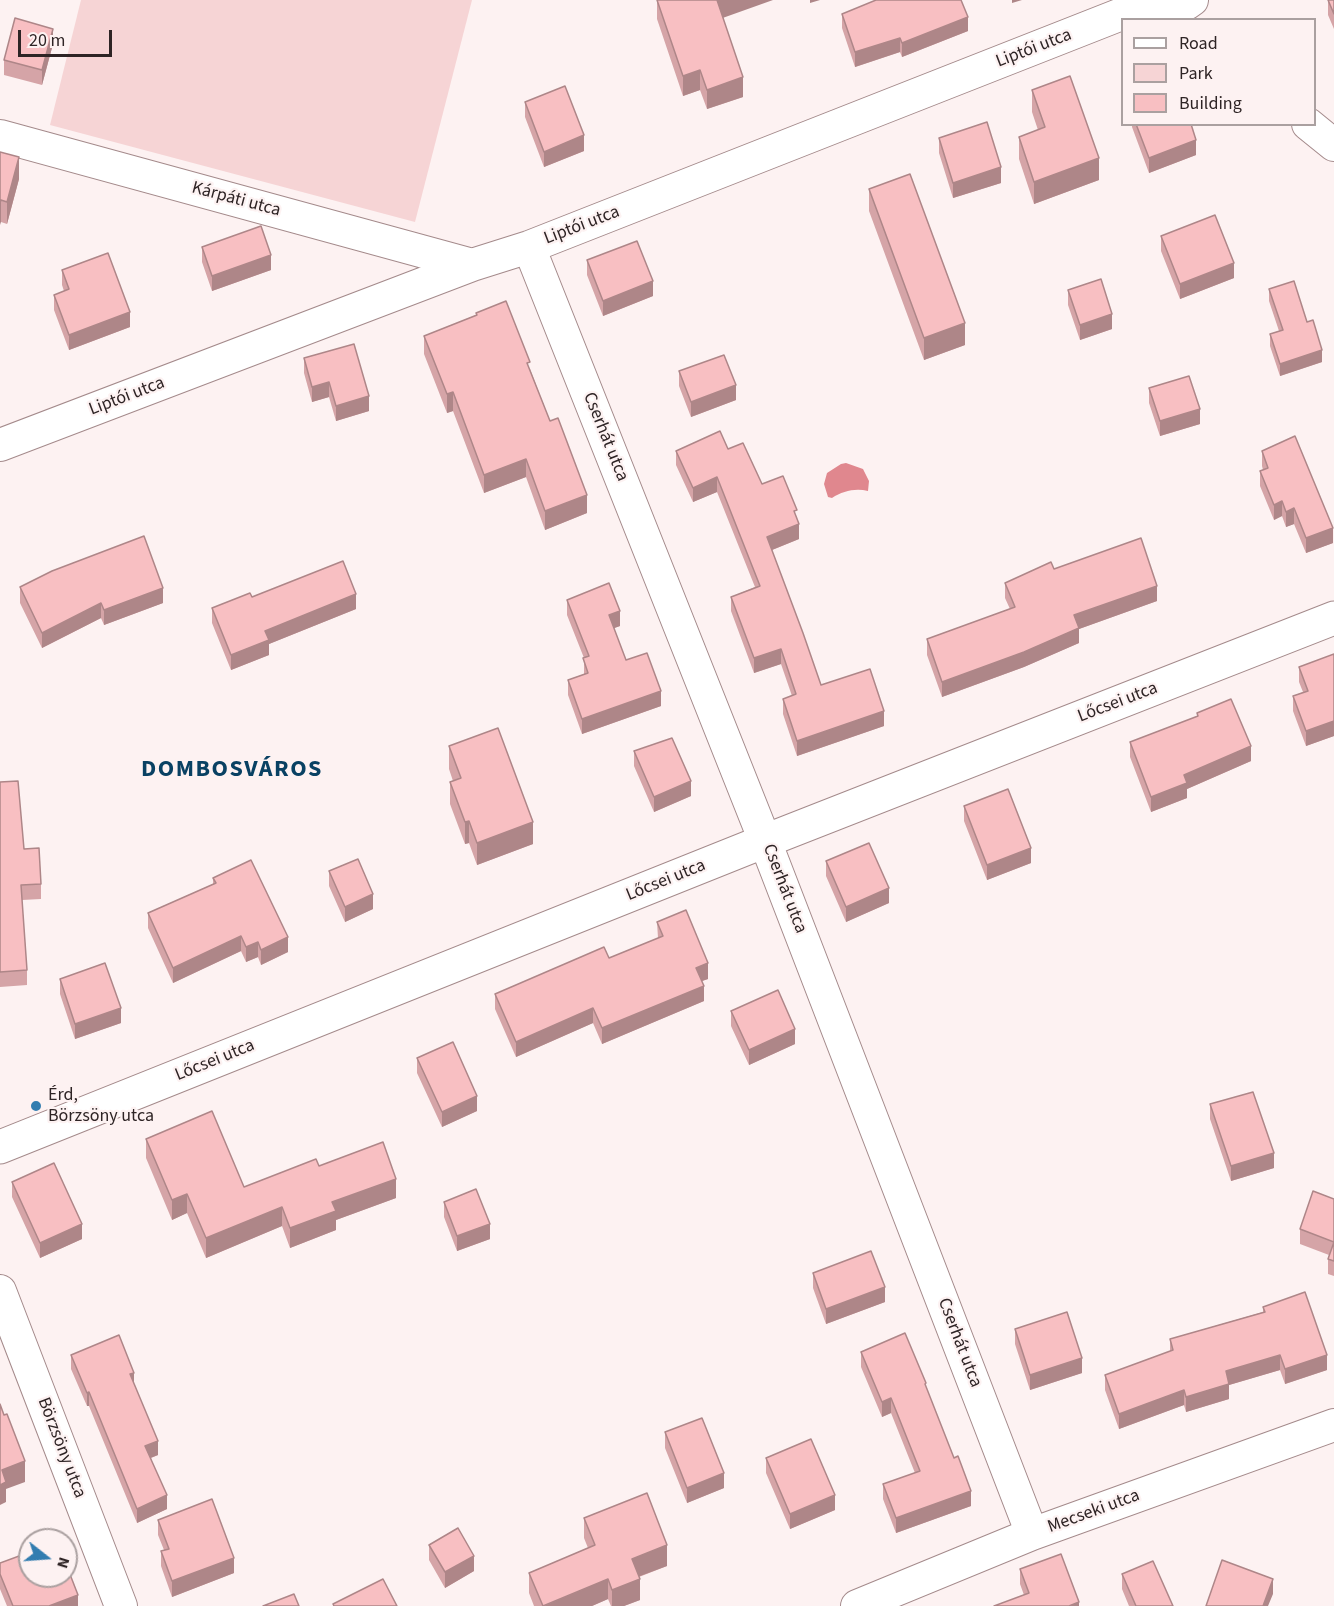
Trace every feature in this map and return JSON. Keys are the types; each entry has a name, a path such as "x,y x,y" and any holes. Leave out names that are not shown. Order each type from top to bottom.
{"street":[{"name":"Liptói utca","path":"0,445 472,265 529,247 1119,15 1186,6 1192,0"},
{"path":"1310,126 1334,145"},
{"name":"Kárpáti utca","path":"0,136 472,265"},
{"name":"Cserhát utca","path":"529,247 765,841 1032,1534"},
{"name":"Lőcsei utca","path":"0,1147 765,841 1334,618"},
{"name":"Börzsöny utca","path":"0,1291 121,1606"},
{"name":"Mecseki utca","path":"857,1606 1032,1534 1334,1425"}],"green space":[{"path":"81,0 472,0 415,222 50,125"}],"shaded area":[{"path":"846,463 863,469 869,481 868,491 854,490 832,498 828,497 824,484 827,473"}],"building":[{"path":"657,0 717,0 743,77 707,90 700,70 683,76"},
{"path":"876,0 961,0 968,17 902,43 900,38 855,52 842,14"},
{"path":"1328,0 1334,0 1334,14"},
{"path":"15,18 53,29 42,70 4,60"},
{"path":"1070,76 1099,158 1034,182 1019,137 1045,127 1032,90"},
{"path":"565,86 584,135 544,152 525,102"},
{"path":"987,122 1001,167 953,183 939,138"},
{"path":"1137,126 1192,126 1196,140 1149,158"},
{"path":"0,152 19,157 7,202 1,200 0,203"},
{"path":"910,174 965,323 924,338 869,189"},
{"path":"1215,215 1234,263 1180,284 1161,236"},
{"path":"261,226 271,255 212,276 202,247"},
{"path":"637,241 653,281 603,301 587,260"},
{"path":"108,253 130,312 69,335 54,295 69,289 62,270"},
{"path":"1101,279 1112,314 1080,325 1068,290"},
{"path":"1294,281 1307,322 1313,320 1322,350 1280,364 1270,334 1283,330 1269,289"},
{"path":"506,301 550,421 558,418 587,495 545,511 526,459 484,475 453,392 447,394 424,336"},
{"path":"354,344 369,396 336,406 329,382 312,387 304,358"},
{"path":"724,355 736,385 691,402 679,371"},
{"path":"1189,376 1200,409 1160,421 1149,388"},
{"path":"720,431 728,449 743,443 762,484 783,476 797,510 794,511 799,524 767,537 821,685 870,669 884,711 797,741 783,699 796,694 781,649 754,658 731,597 760,586 717,477 693,488 676,451"},
{"path":"1295,436 1333,528 1306,538 1294,508 1286,512 1282,501 1274,505 1260,471 1268,468 1262,451"},
{"path":"144,536 163,588 104,610 101,603 42,633 20,587 52,571"},
{"path":"1141,538 1157,586 1074,615 1079,628 1024,652 942,682 927,639 1015,607 1005,583 1051,562 1054,569"},
{"path":"343,561 356,594 265,631 269,640 231,655 212,608 250,593 252,597"},
{"path":"609,583 620,611 609,615 626,660 647,653 661,691 582,719 568,680 588,673 583,658 589,656 567,600"},
{"path":"1334,654 1334,721 1306,731 1293,696 1308,691 1299,667"},
{"path":"1231,699 1251,746 1184,775 1187,783 1151,797 1130,742 1198,716 1197,713"},
{"path":"498,728 533,822 477,843 469,821 465,822 450,782 461,778 449,746"},
{"path":"672,738 691,781 654,797 634,751"},
{"path":"18,781 24,849 39,848 41,884 21,885 27,970 0,972 0,782"},
{"path":"1008,789 1031,848 987,865 964,806"},
{"path":"869,843 889,888 846,907 826,861"},
{"path":"358,859 373,894 345,907 329,871"},
{"path":"251,860 288,937 261,950 258,942 246,947 241,936 173,968 148,913 216,883 213,878"},
{"path":"686,910 708,963 696,968 704,986 602,1028 593,1008 516,1042 495,994 604,947 609,958 663,936 657,922"},
{"path":"105,963 121,1008 75,1024 60,979"},
{"path":"778,990 795,1029 749,1050 731,1011"},
{"path":"453,1042 477,1096 442,1112 417,1058"},
{"path":"1253,1092 1274,1153 1231,1166 1210,1104"},
{"path":"212,1111 244,1187 316,1159 319,1166 383,1142 396,1179 332,1202 336,1211 290,1228 282,1207 206,1238 187,1194 172,1200 146,1139"},
{"path":"54,1163 82,1224 40,1243 12,1182"},
{"path":"476,1189 490,1224 457,1236 444,1202"},
{"path":"1313,1191 1334,1199 1334,1242 1300,1229"},
{"path":"1334,1242 1334,1261 1328,1259"},
{"path":"871,1251 885,1287 826,1309 813,1273"},
{"path":"1305,1292 1327,1355 1285,1369 1280,1355 1226,1371 1229,1384 1186,1397 1184,1390 1119,1414 1105,1375 1173,1350 1170,1339 1265,1312 1263,1307"},
{"path":"1067,1312 1082,1358 1030,1375 1015,1329"},
{"path":"905,1333 954,1458 958,1456 971,1491 896,1518 883,1484 920,1471 891,1398 882,1402 861,1352"},
{"path":"119,1335 134,1373 130,1374 158,1441 145,1446 167,1495 137,1509 89,1392 87,1393 71,1355"},
{"path":"0,1404 4,1415 7,1414 25,1461 2,1470 6,1482 0,1485"},
{"path":"702,1418 724,1473 687,1488 665,1432"},
{"path":"811,1439 835,1495 790,1514 766,1458"},
{"path":"647,1493 667,1545 632,1559 640,1579 612,1590 608,1579 543,1606 529,1573 595,1545 584,1518"},
{"path":"212,1499 234,1558 172,1581 161,1551 169,1549 158,1520"},
{"path":"458,1528 474,1556 445,1572 429,1545"},
{"path":"1061,1554 1079,1602 1069,1606 994,1606 1029,1593 1020,1569"},
{"path":"18,1556 18,1588 75,1588 78,1595 49,1606 13,1606 0,1574 0,1563"},
{"path":"1222,1560 1273,1579 1263,1606 1206,1606"},
{"path":"1153,1561 1173,1606 1136,1606 1122,1574"},
{"path":"383,1579 397,1606 334,1606 333,1604"},
{"path":"294,1594 299,1606 263,1606"}],"place":[{"name":"Érd, Börzsöny utca","path":"36,1106"}],"district":[{"name":"DOMBOSVÁROS","path":"232,771"}]}
